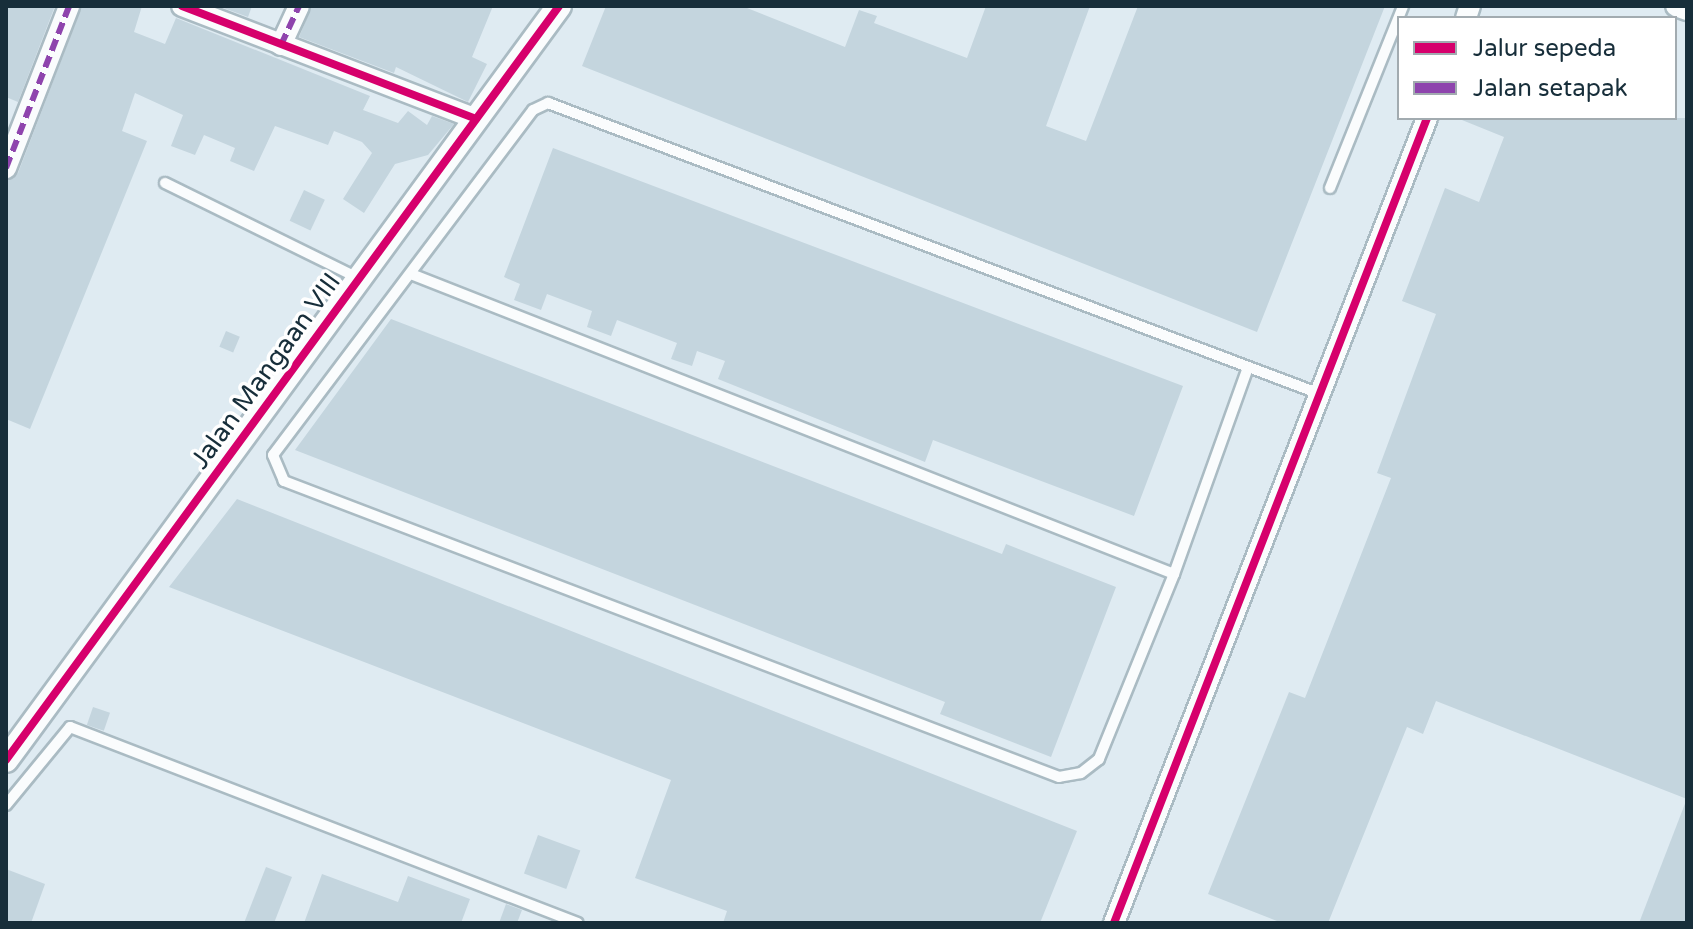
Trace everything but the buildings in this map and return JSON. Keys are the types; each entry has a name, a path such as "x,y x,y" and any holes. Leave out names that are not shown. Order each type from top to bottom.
{"street":[{"path":"6,168 69,6"},
{"path":"182,6 476,119"},
{"path":"281,45 299,6"},
{"name":"Jalan Mangaan VIII","path":"6,760 559,6"},
{"path":"1676,6 1687,10"},
{"path":"1114,923 1426,120"}],"lane":[{"path":"1330,188 1397,21"},
{"path":"1247,370 1174,574 1099,759 1081,773 1059,777 284,481 272,464 276,447 411,274 533,110 557,103 1247,370 1320,394"},
{"path":"165,183 358,278"},
{"path":"411,274 1174,574"},
{"path":"6,805 70,727 578,923"}],"marked path":[{"path":"6,168 69,6"},
{"path":"281,45 299,6"}],"cycle path":[{"path":"182,6 476,119"},
{"path":"6,760 559,6"},
{"path":"1114,923 1426,120"}]}
